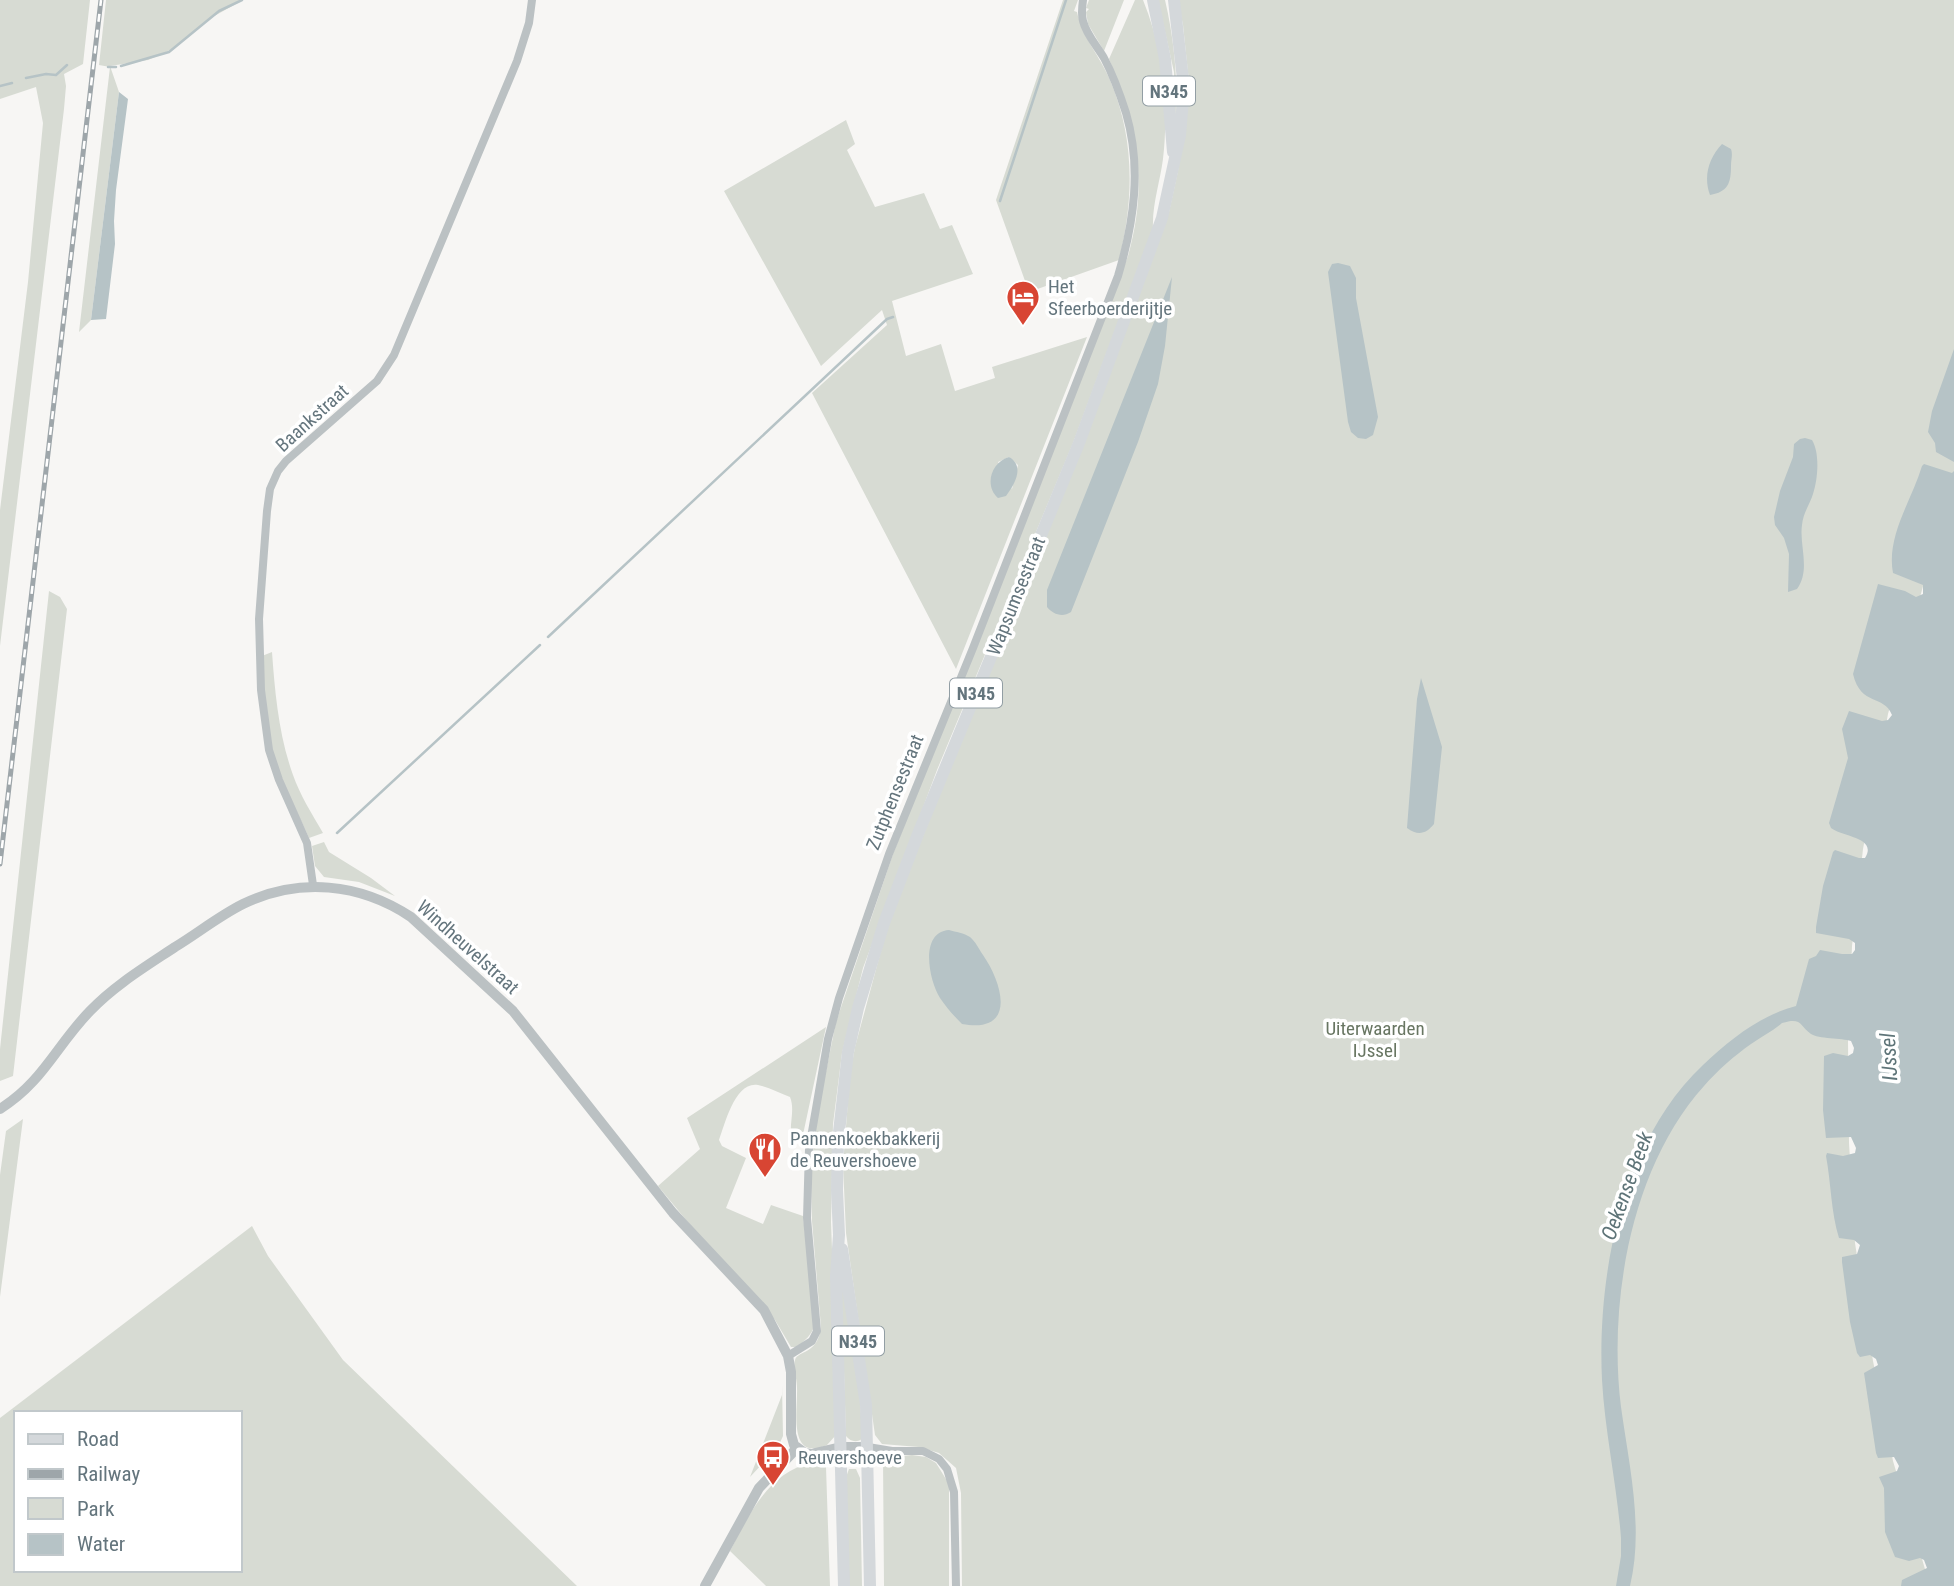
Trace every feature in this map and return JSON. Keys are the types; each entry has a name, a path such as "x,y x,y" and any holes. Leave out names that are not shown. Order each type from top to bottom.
{"main road":[{"name":"Wapsumsestraat","path":"1147,0 1157,20"},
{"name":"Wapsumsestraat","path":"1153,0 1165,59 1174,163"},
{"name":"Wapsumsestraat","path":"870,1586 866,1405 858,1338 839,1236 836,1190 842,1091 853,1030 871,965 918,834 1079,443 1162,218 1180,135 1184,88 1173,3"},
{"name":"Wapsumsestraat","path":"839,1236 836,1276 844,1586"}],"street":[{"name":"Baankstraat","path":"313,885 307,843 275,768 263,713 259,619 271,489 278,471 286,461 377,381 394,355 517,61 532,0"},
{"name":"Zutphensestraat","path":"788,1356 812,1341 817,1331 807,1218 808,1149 828,1039 839,998 889,854 988,610 1118,276 1128,242 1133,213 1135,171 1129,129 1118,90 1105,61 1084,26 1081,10 1083,0"},
{"name":"Windheuvelstraat","path":"0,1109 37,1080 79,1022 115,988 243,904 277,892 313,885 354,891 397,908 495,992 528,1029 673,1213 764,1310 788,1356"},
{"path":"788,1356 791,1372 791,1434 797,1448 805,1453 917,1450 929,1453 943,1464 951,1475 954,1492 956,1586"},
{"path":"705,1586 759,1488 797,1448"}],"green space":[{"path":"0,0 90,0 83,64 64,74 64,109 0,646 0,510 28,282 43,123 36,87 0,99"},
{"path":"106,0 243,0 209,19 176,47 162,54 148,60 110,66 119,92 91,320 79,332 110,67 99,65"},
{"path":"1063,0 1078,0 1074,11 1077,12 1083,30 1106,71 1118,102 1130,169 1127,214 1119,260 1029,292 996,200"},
{"path":"1089,0 1124,0 1104,51 1088,24 1086,12 1089,9 1086,8"},
{"path":"1135,0 1143,0 1150,19 1160,58 1165,99 1165,139 1153,228 1073,443 937,770 863,968 842,1053 833,1124 831,1222 836,1435 827,1445 814,1449 806,1447 797,1431 795,1360 816,1343 821,1327 812,1221 811,1171 816,1121 836,1022 893,854 1128,256 1138,203 1137,156 1127,109 1109,59"},
{"path":"1158,0 1165,0 1172,34 1176,85 1176,137 1174,72"},
{"name":"Uiterwaarden IJssel","path":"1178,0 1954,0 1954,473 1888,714 1863,849 1852,946 1848,1041 1849,1143 1855,1243 1873,1361 1893,1461 1930,1586 962,1586 961,1493 956,1468 939,1453 919,1447 882,1444 875,1435 846,1233 843,1165 850,1075 855,1047 888,925 1169,212 1178,171 1189,82"},
{"path":"846,120 855,144 847,150 875,207 924,193 940,229 952,225 973,274 892,301 906,356 941,344 955,391 995,378 992,367 1087,337 956,669 812,393 887,325 882,310 821,366 724,191","holes":["1009,457 1018,465 1012,489 998,462"]},
{"path":"49,591 60,597 67,609 13,1076 0,1081 0,1049"},
{"path":"272,652 278,715 288,760 299,790 323,833 309,838 281,777 269,741 262,656"},
{"path":"324,842 329,852 395,896 359,882 324,877 315,866 312,846"},
{"path":"826,1027 801,1144 793,1142 791,1136 790,1097 758,1085 750,1086 737,1096 719,1140 722,1146 746,1158 726,1208 763,1224 771,1205 803,1216 815,1325 803,1342 797,1347 791,1347 775,1320 716,1256 658,1186 700,1149 687,1118"},
{"path":"23,1119 0,1297 0,1175 6,1131"},
{"path":"252,1226 268,1256 343,1360 577,1586 0,1586 0,1418"},
{"path":"841,1275 858,1378 863,1438 856,1441 846,1436"},
{"path":"782,1385 783,1436 778,1447 750,1477 782,1395"},
{"path":"912,1455 926,1457 936,1463 949,1484 949,1586 884,1586 883,1458"},
{"path":"812,1463 826,1467 830,1586 766,1586 730,1551 744,1524 772,1485 784,1475"},
{"path":"849,1469 856,1469 860,1478 862,1586 849,1586 845,1480"}],"water":[{"path":"119,92 128,99 116,190 115,244 106,319 91,320"},
{"path":"1722,144 1732,151 1730,177 1725,189 1710,195 1708,168"},
{"path":"1332,264 1350,266 1356,278 1356,298 1378,417 1373,435 1366,439 1358,438 1351,432 1348,422 1328,272"},
{"path":"1172,277 1158,384 1138,442 1071,612 1064,615 1052,612 1047,607 1047,590"},
{"path":"1954,349 1954,462 1936,452 1935,443 1928,432 1932,411"},
{"path":"1805,438 1812,440 1815,445 1817,474 1802,525 1803,574 1797,589 1788,592 1789,554 1774,517 1780,491 1793,457 1794,444"},
{"path":"1009,457 1017,465 1017,475 1006,496 998,498 991,487 992,475 998,464"},
{"name":"IJssel","path":"1924,464 1952,473 1954,471 1954,1586 1901,1586 1902,1580 1927,1568 1924,1560 1920,1558 1909,1561 1895,1557 1885,1532 1884,1488 1879,1477 1897,1471 1899,1466 1894,1457 1878,1458 1876,1453 1864,1373 1878,1365 1876,1359 1870,1355 1860,1357 1857,1353 1842,1262 1842,1257 1857,1254 1860,1245 1854,1240 1839,1238 1826,1156 1827,1153 1843,1156 1855,1153 1856,1148 1851,1137 1826,1138 1823,1110 1824,1056 1833,1053 1848,1056 1853,1053 1854,1048 1851,1041 1814,1036 1800,1023 1793,1021 1782,1023 1745,1049 1704,1086 1679,1119 1658,1156 1642,1195 1622,1281 1618,1324 1621,1407 1634,1497 1636,1542 1630,1586 1616,1586 1621,1538 1602,1380 1602,1339 1610,1254 1620,1211 1634,1170 1652,1131 1675,1096 1724,1046 1770,1016 1796,1006 1809,959 1816,956 1820,950 1852,954 1855,950 1855,943 1849,939 1816,933 1823,886 1833,852 1835,850 1865,858 1868,851 1863,842 1836,831 1829,823 1848,758 1842,729 1849,711 1882,721 1888,720 1892,715 1884,704 1861,691 1853,674 1878,584 1905,591 1916,597 1923,594 1923,585 1893,573 1892,559 1896,532"},
{"path":"1421,678 1442,747 1434,824 1425,832 1418,833 1407,828"},
{"path":"949,930 970,937 996,979 1001,1004 998,1014 991,1022 980,1025 962,1024 936,990 930,970 930,948 933,939"}],"waterway":[{"path":"121,66 169,52 219,11 242,0"},
{"path":"1000,201 1066,0"},
{"path":"26,78 56,75 67,65"},
{"path":"108,67 116,67"},
{"path":"0,86 12,83"},
{"path":"548,637 887,319 893,317"},
{"path":"337,833 540,645"}],"railway":[{"path":"0,864 101,0"}],"place":[{"name":"Het Sfeerboerderijtje","path":"1023,327"},
{"name":"Pannenkoekbakkerij de Reuvershoeve","path":"765,1179"},
{"name":"Reuvershoeve","path":"773,1487"}],"water label":[{"name":"Oekense Beek","path":"1627,1186"}]}
